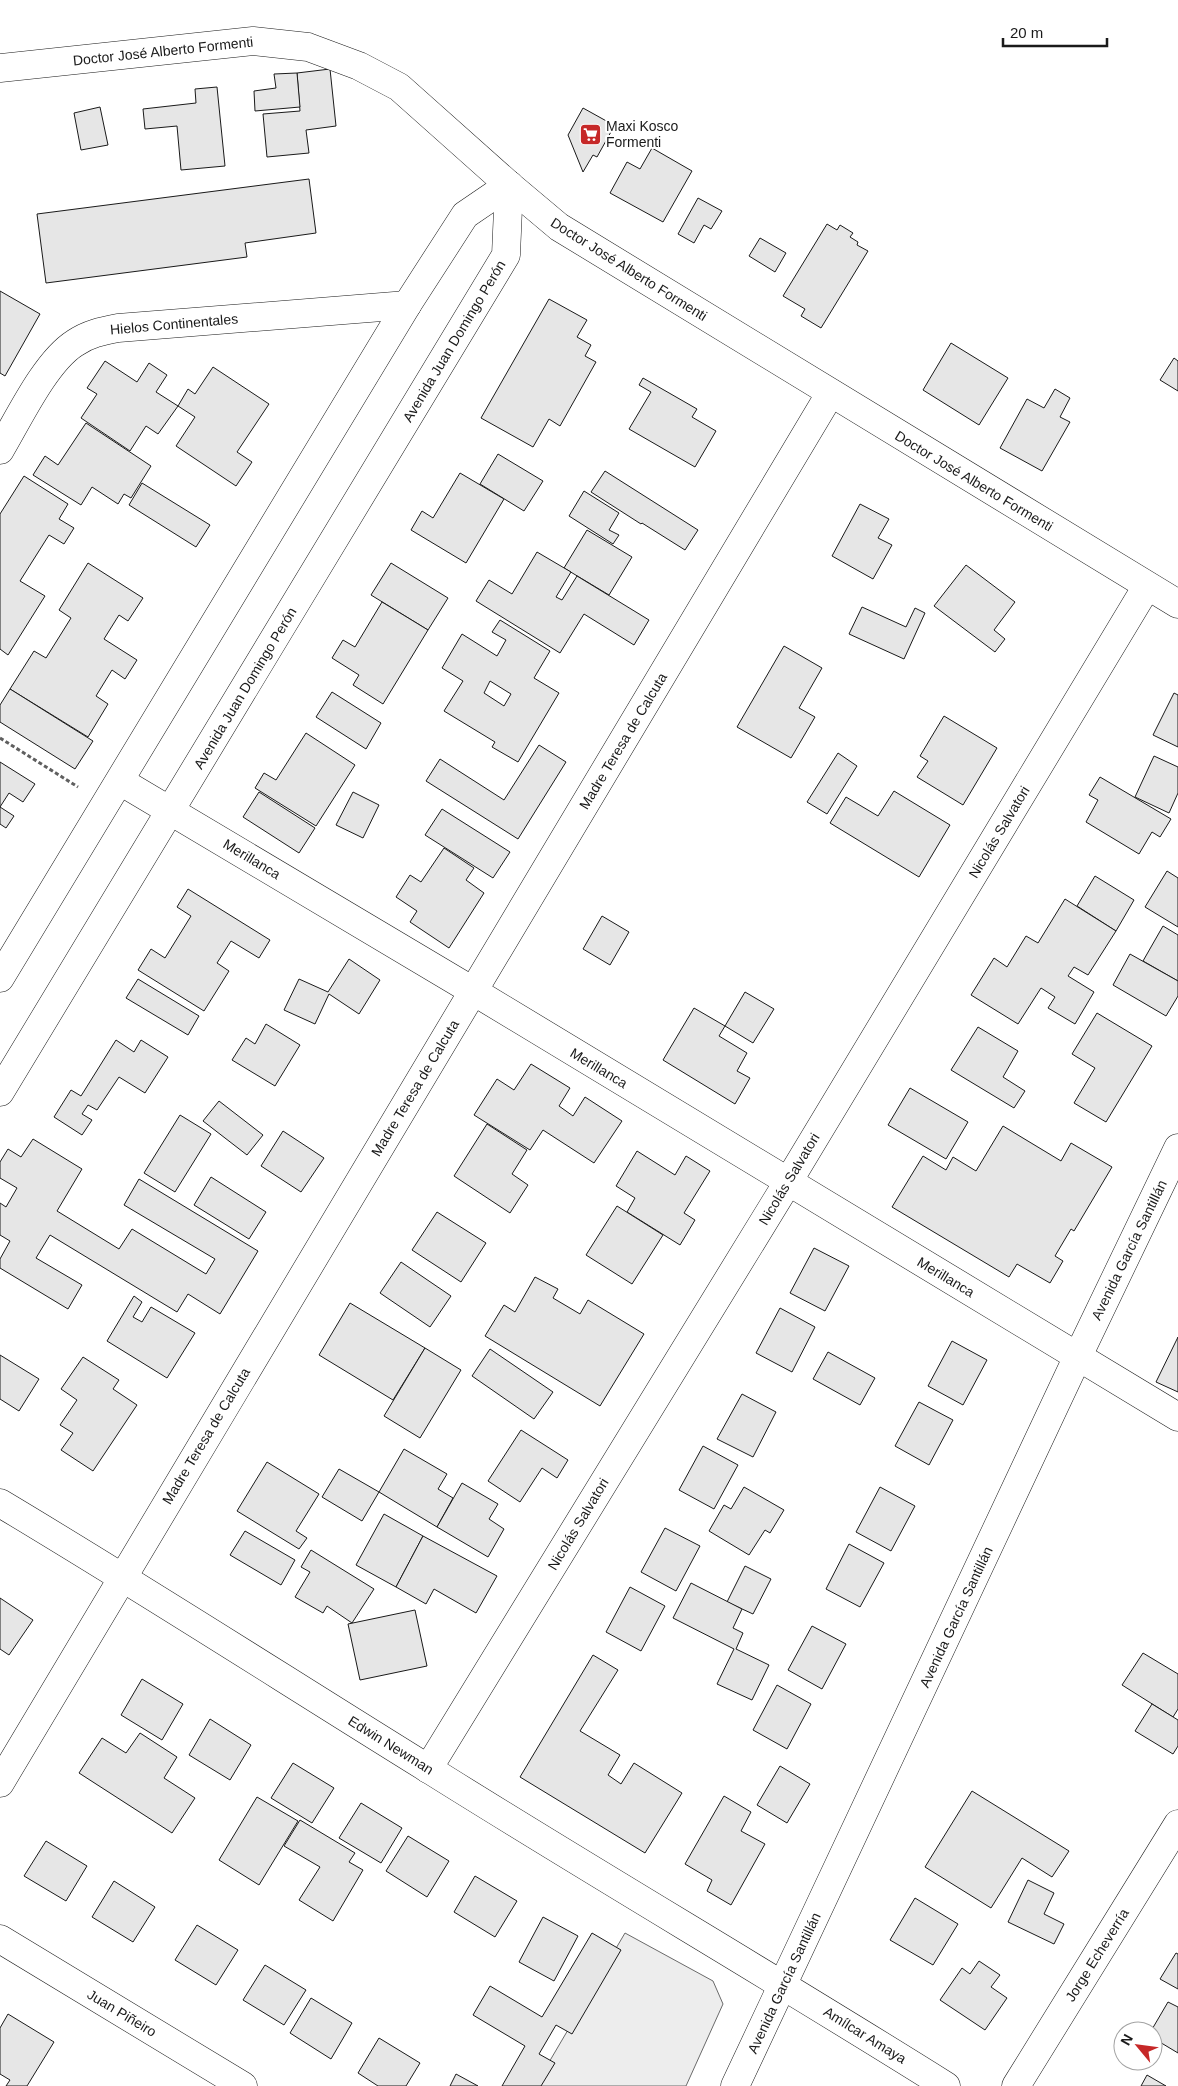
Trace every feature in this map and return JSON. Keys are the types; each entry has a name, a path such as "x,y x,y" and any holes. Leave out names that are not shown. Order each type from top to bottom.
{"street":[{"name":"Doctor José Alberto Formenti","path":"0,68 253,41 308,47 359,66 398,87 559,227 830,394 1178,604"},
{"path":"0,978 407,304 465,215 509,185"},
{"name":"Avenida Juan Domingo Perón","path":"0,1092 506,255 509,185"},
{"name":"Hielos Continentales","path":"0,450 50,368 73,344 90,335 118,328 407,304"},
{"name":"Madre Teresa de Calcuta","path":"0,1783 830,394"},
{"name":"Nicolás Salvatori","path":"428,1769 788,1182 1147,586"},
{"name":"Merillanca","path":"120,781 473,991 1178,1417"},
{"name":"Avenida García Santillán","path":"735,2086 1078,1356 1178,1148"},
{"name":"Edwin Newman","path":"0,1503 122,1576 428,1769 783,1984"},
{"name":"Jorge Echeverría","path":"1016,2086 1178,1824"},
{"name":"Juan Piñeiro","path":"0,1940 244,2086"},
{"name":"Amílcar Amaya","path":"783,1984 946,2086"}],"path":[{"path":"0,738 106,804"}],"shaded area":[{"path":"625,1933 713,1981 723,2004 686,2086 535,2086"}],"building":[{"path":"330,69 336,126 306,130 309,153 267,157 263,114 300,111 297,73"},
{"path":"297,73 300,107 255,111 254,91 276,88 274,74"},
{"path":"217,87 225,166 181,170 177,126 145,129 143,109 196,103 195,89"},
{"path":"100,107 108,145 81,150 74,113"},
{"path":"583,108 610,123 608,127 612,130 597,157 593,155 583,172 568,135"},
{"path":"652,148 692,171 663,222 610,193 627,162 640,169"},
{"path":"309,179 316,233 245,243 247,257 46,283 37,214"},
{"path":"698,198 722,211 711,229 704,225 694,243 678,234"},
{"path":"827,224 837,230 840,225 853,233 850,237 858,242 857,245 868,251 821,328 801,316 805,309 783,296"},
{"path":"760,238 786,253 775,272 749,256"},
{"path":"0,291 40,314 5,376 0,373"},
{"path":"549,299 587,320 577,337 591,345 585,356 596,362 560,426 549,419 533,447 481,418"},
{"path":"951,343 1008,378 979,425 923,390"},
{"path":"1174,358 1178,361 1178,391 1160,380"},
{"path":"105,361 137,382 149,363 167,375 156,392 178,406 158,434 146,426 130,451 81,418 97,394 87,388"},
{"path":"213,367 269,404 237,452 252,462 236,486 176,446 195,417 178,406 188,389 195,394"},
{"path":"643,378 697,409 692,417 716,431 695,467 629,429 651,392 639,385"},
{"path":"1055,389 1070,398 1060,417 1070,422 1042,471 1000,448 1027,399 1044,408"},
{"path":"86,423 151,466 131,498 124,494 118,504 92,487 81,505 33,475 45,456 58,465"},
{"path":"498,454 543,481 524,511 480,484"},
{"path":"605,471 698,530 685,550 591,492"},
{"path":"460,473 504,499 466,563 411,530 422,511 433,518"},
{"path":"24,476 68,504 59,519 74,528 64,544 49,535 20,581 45,596 8,655 0,649 0,514"},
{"path":"142,483 210,525 196,547 129,505"},
{"path":"584,491 619,513 609,530 619,535 613,544 569,516"},
{"path":"860,504 889,519 878,538 892,545 873,579 832,556"},
{"path":"587,530 632,557 609,595 564,568"},
{"path":"537,552 571,572 556,597 562,600 577,576 649,620 634,645 584,614 560,653 476,601 489,580 512,594"},
{"path":"88,563 143,598 128,621 119,615 104,639 137,660 125,679 112,670 96,696 108,704 88,737 10,689 34,651 46,658 71,618 59,610"},
{"path":"391,563 448,598 428,630 371,595"},
{"path":"966,565 1015,602 994,630 1005,639 995,652 934,606"},
{"path":"382,602 428,630 383,704 353,685 359,675 332,658 343,640 355,647"},
{"path":"862,607 906,627 915,608 925,613 904,659 849,634"},
{"path":"500,620 550,651 534,678 559,693 518,762 492,747 495,742 444,711 463,681 442,668 462,634 497,656 506,640 492,632","holes":["490,681 511,694 504,706 484,693"]},
{"path":"784,646 822,668 799,708 815,717 791,758 737,727"},
{"path":"10,689 93,741 75,769 0,722 0,705"},
{"path":"332,692 381,723 366,749 316,717"},
{"path":"1174,693 1178,695 1178,747 1153,735"},
{"path":"944,716 997,748 963,805 917,777 928,761 920,756"},
{"path":"306,733 355,765 316,826 255,788 264,773 276,780"},
{"path":"539,745 566,762 518,839 426,781 440,759 504,800"},
{"path":"838,753 857,766 827,814 807,802"},
{"path":"1154,756 1178,767 1178,793 1169,813 1135,797"},
{"path":"0,762 35,784 23,802 9,793 0,807"},
{"path":"1100,777 1171,819 1160,837 1152,832 1139,854 1086,822 1098,800 1089,795"},
{"path":"894,791 950,825 919,877 830,823 846,797 878,816"},
{"path":"259,792 315,828 299,853 243,817"},
{"path":"353,792 379,805 363,838 336,825"},
{"path":"0,807 14,816 6,828 0,824"},
{"path":"442,809 510,852 493,878 425,835"},
{"path":"444,848 474,868 466,880 484,893 449,948 410,922 417,911 396,897 410,875 421,882"},
{"path":"1167,871 1178,878 1178,927 1145,907"},
{"path":"1095,876 1134,900 1116,931 1077,906"},
{"path":"188,889 270,940 259,958 231,941 217,963 229,971 204,1011 138,970 151,949 165,958 191,916 177,907"},
{"path":"1065,899 1116,931 1088,975 1074,967 1068,976 1094,992 1075,1024 1048,1008 1055,997 1041,988 1018,1024 971,995 994,958 1007,967 1026,936 1038,943"},
{"path":"602,916 629,932 610,965 583,949"},
{"path":"1163,926 1178,935 1178,981 1143,961"},
{"path":"1130,954 1178,981 1178,996 1166,1016 1113,985"},
{"path":"349,959 380,980 359,1014 329,994 315,1024 284,1010 299,979 328,992"},
{"path":"138,979 199,1016 188,1035 126,998"},
{"path":"745,992 774,1009 753,1043 725,1026"},
{"path":"694,1008 725,1026 719,1036 747,1053 737,1071 750,1078 735,1104 663,1060"},
{"path":"1097,1013 1152,1046 1106,1122 1074,1103 1095,1068 1072,1054"},
{"path":"266,1024 300,1045 275,1086 232,1060 246,1038 255,1044"},
{"path":"978,1027 1018,1051 1003,1077 1025,1091 1014,1108 951,1070"},
{"path":"116,1040 134,1052 141,1040 168,1057 145,1093 119,1077 97,1110 88,1105 82,1114 92,1120 82,1135 54,1117 71,1090 81,1096"},
{"path":"531,1064 570,1088 559,1106 573,1116 585,1097 622,1121 594,1163 543,1130 530,1150 474,1115 497,1079 514,1090"},
{"path":"910,1088 968,1122 946,1159 888,1125"},
{"path":"219,1101 263,1135 247,1155 203,1121"},
{"path":"180,1115 211,1134 175,1192 144,1173"},
{"path":"487,1124 527,1150 512,1174 528,1185 510,1213 454,1176"},
{"path":"1003,1126 1061,1161 1071,1143 1112,1167 1074,1231 1071,1229 1055,1256 1063,1261 1050,1283 1017,1264 1009,1277 892,1207 923,1156 946,1170 953,1157 976,1171"},
{"path":"283,1131 324,1158 301,1192 261,1166"},
{"path":"33,1139 82,1169 57,1211 119,1249 132,1229 206,1274 215,1259 124,1205 139,1179 258,1251 220,1314 188,1294 177,1312 50,1235 36,1258 82,1285 68,1309 0,1268 0,1259 10,1241 0,1235 0,1203 6,1207 17,1188 0,1178 0,1162 8,1149 21,1157"},
{"path":"637,1151 675,1175 686,1156 710,1171 684,1213 695,1220 680,1245 627,1212 635,1198 616,1186"},
{"path":"211,1177 266,1212 249,1239 194,1205"},
{"path":"617,1206 663,1235 632,1284 586,1255"},
{"path":"437,1212 486,1243 461,1282 412,1250"},
{"path":"814,1248 849,1266 825,1311 790,1293"},
{"path":"401,1262 451,1296 430,1327 380,1293"},
{"path":"535,1277 558,1289 553,1298 580,1314 588,1300 644,1334 600,1406 485,1336 504,1305 515,1312"},
{"path":"134,1296 142,1302 133,1317 142,1322 151,1307 195,1333 167,1378 107,1341"},
{"path":"350,1303 425,1348 393,1400 319,1355"},
{"path":"780,1308 815,1327 792,1372 756,1353"},
{"path":"1178,1337 1178,1392 1156,1382"},
{"path":"952,1341 987,1360 963,1405 928,1386"},
{"path":"425,1348 461,1370 420,1438 384,1416"},
{"path":"490,1349 553,1392 534,1419 472,1376"},
{"path":"828,1352 875,1378 860,1405 813,1379"},
{"path":"0,1355 39,1379 19,1411 0,1399"},
{"path":"83,1357 119,1380 113,1389 137,1405 93,1471 61,1450 73,1433 60,1425 77,1400 61,1389"},
{"path":"742,1394 776,1412 753,1457 717,1439"},
{"path":"919,1402 953,1420 929,1465 895,1446"},
{"path":"521,1430 568,1460 557,1478 542,1468 520,1502 488,1481"},
{"path":"703,1446 738,1465 714,1509 679,1490"},
{"path":"404,1449 447,1474 438,1489 453,1498 437,1527 379,1492"},
{"path":"267,1462 319,1494 296,1531 307,1538 299,1549 237,1511"},
{"path":"339,1469 379,1492 362,1521 322,1497"},
{"path":"462,1483 498,1504 489,1519 504,1529 488,1557 437,1527"},
{"path":"744,1487 784,1510 770,1533 765,1530 749,1555 709,1531 724,1505 731,1509"},
{"path":"880,1487 915,1506 891,1551 856,1532"},
{"path":"384,1514 423,1536 396,1587 356,1565"},
{"path":"665,1528 700,1546 676,1591 641,1572"},
{"path":"245,1531 295,1560 281,1585 230,1555"},
{"path":"423,1536 497,1576 476,1613 434,1589 426,1604 396,1587"},
{"path":"849,1544 884,1563 860,1607 826,1589"},
{"path":"311,1550 374,1589 352,1623 327,1606 323,1613 295,1597 310,1572 301,1567"},
{"path":"745,1566 771,1579 753,1614 727,1602"},
{"path":"691,1583 742,1609 733,1628 743,1633 736,1649 769,1665 752,1700 717,1684 734,1649 673,1618"},
{"path":"630,1587 665,1606 641,1651 606,1632"},
{"path":"0,1598 33,1620 9,1655 0,1649"},
{"path":"415,1610 427,1666 360,1680 348,1624"},
{"path":"812,1626 846,1644 822,1689 788,1670"},
{"path":"1143,1653 1178,1674 1178,1709 1173,1717 1122,1685"},
{"path":"593,1655 618,1670 580,1731 620,1755 608,1775 621,1784 634,1763 682,1793 645,1853 520,1777"},
{"path":"142,1679 183,1704 162,1740 121,1715"},
{"path":"777,1685 811,1704 787,1749 753,1730"},
{"path":"1152,1704 1178,1720 1178,1746 1173,1754 1135,1731"},
{"path":"210,1719 251,1745 230,1780 189,1755"},
{"path":"140,1733 177,1757 164,1778 195,1798 172,1833 79,1773 102,1738 126,1753"},
{"path":"293,1763 334,1788 312,1823 271,1798"},
{"path":"780,1766 810,1784 787,1823 757,1805"},
{"path":"972,1791 1069,1851 1052,1877 1022,1858 991,1908 925,1867"},
{"path":"724,1796 751,1812 741,1831 765,1844 731,1905 707,1891 712,1880 685,1864"},
{"path":"257,1797 298,1821 259,1885 219,1860"},
{"path":"361,1803 402,1828 381,1863 339,1838"},
{"path":"300,1820 355,1853 349,1862 363,1870 333,1921 299,1900 320,1867 284,1846"},
{"path":"408,1836 449,1861 427,1897 386,1871"},
{"path":"46,1841 87,1866 66,1901 24,1876"},
{"path":"475,1876 517,1901 495,1937 454,1912"},
{"path":"1028,1880 1054,1893 1044,1914 1064,1924 1054,1944 1008,1922"},
{"path":"114,1881 155,1907 133,1942 92,1917"},
{"path":"915,1898 958,1924 933,1965 890,1940"},
{"path":"543,1917 578,1936 554,1981 519,1962"},
{"path":"197,1925 238,1950 216,1985 175,1960"},
{"path":"592,1933 621,1950 572,2034 556,2025 539,2054 555,2063 541,2086 502,2086 525,2046 473,2015 490,1986 542,2017"},
{"path":"1176,1953 1178,1954 1178,1989 1160,1979"},
{"path":"979,1961 1000,1975 991,1987 1007,1998 985,2030 940,2000 962,1968 970,1974"},
{"path":"265,1965 306,1990 284,2025 243,2000"},
{"path":"311,1998 352,2023 331,2059 290,2033"},
{"path":"1168,2002 1178,2007 1178,2053 1163,2044 1163,2021 1157,2021"},
{"path":"8,2014 54,2042 27,2086 6,2086 10,2080 0,2074 0,2028"},
{"path":"379,2038 420,2063 406,2086 378,2086 358,2073"},
{"path":"456,2074 478,2086 450,2086"},
{"path":"1147,2075 1166,2086 1141,2086"}],"place":[{"name":"Maxi Kosco Formenti","path":"590,134"}]}
